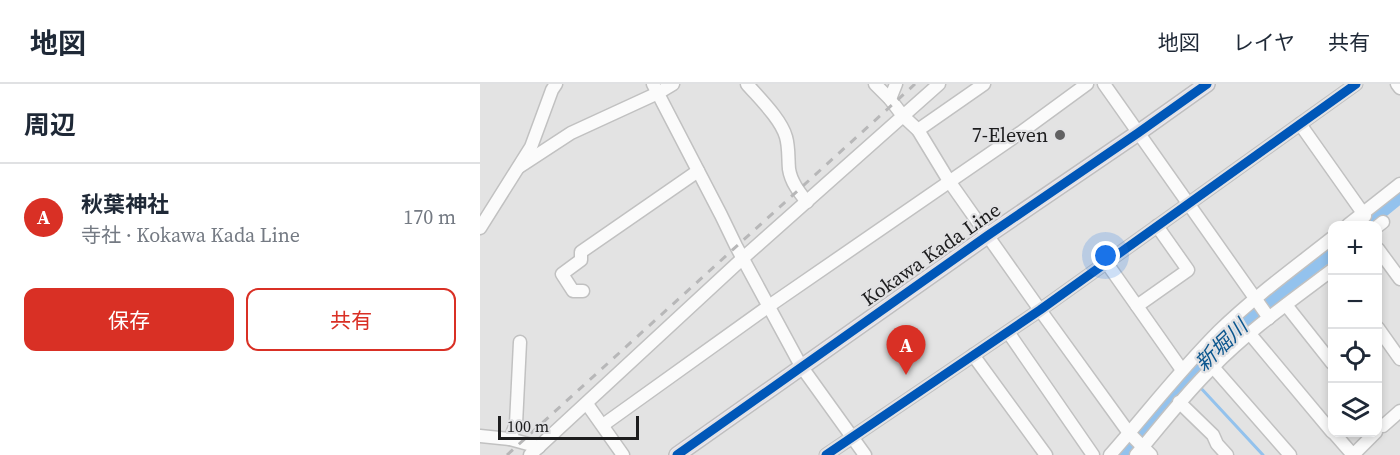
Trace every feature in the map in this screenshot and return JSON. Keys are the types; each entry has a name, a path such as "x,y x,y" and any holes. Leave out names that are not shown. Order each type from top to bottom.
{"main road":[{"name":"Kokawa Kada Line","path":"677,455 801,366 1207,84"}],"street":[{"path":"480,228 531,147 556,84"},
{"path":"519,167 571,133 655,88 673,84"},
{"path":"747,84 780,123 786,134 789,171 797,190 807,202"},
{"path":"875,84 918,130 949,181 987,236 1143,451 1179,402 1213,367 1267,316 1286,305 1328,273"},
{"path":"890,99 896,84"},
{"path":"480,436 510,439 534,451 743,258 939,84"},
{"path":"918,130 984,84"},
{"path":"603,425 769,306 1088,84"},
{"path":"1104,84 1267,316"},
{"path":"826,455 1040,310 1356,84"},
{"path":"1397,84 1400,88"},
{"path":"655,88 801,366 865,455"},
{"path":"1300,124 1364,215"},
{"path":"584,291 573,291 562,274 581,260 581,252 698,171"},
{"path":"1354,221 1400,184"},
{"path":"1137,306 1188,270 1157,226"},
{"path":"1110,455 1182,370 1220,330 1328,241"},
{"path":"1382,256 1400,279"},
{"path":"1106,262 1182,370"},
{"path":"1286,305 1328,358"},
{"path":"1378,329 1400,358"},
{"path":"1008,332 1094,455"},
{"path":"1250,334 1328,426"},
{"path":"510,439 516,424 520,342"},
{"path":"973,356 1046,455"},
{"path":"1213,367 1290,455"},
{"path":"1179,402 1213,435 1217,444 1227,455"},
{"path":"587,404 623,455"},
{"path":"1382,424 1400,411"},
{"path":"1337,437 1353,455 1369,437"}],"waterway":[{"name":"新堀川","path":"1368,221 1400,195"},
{"name":"新堀川","path":"1123,455 1188,377 1239,326 1328,253"},
{"path":"1199,386 1263,455"}],"railway":[{"path":"507,455 915,84"}],"cycle path":[{"path":"677,455 1207,84"},
{"path":"826,455 1040,310 1356,84"}],"place":[{"name":"7-Eleven","path":"1060,135"},
{"name":"秋葉神社","path":"906,375"}]}
